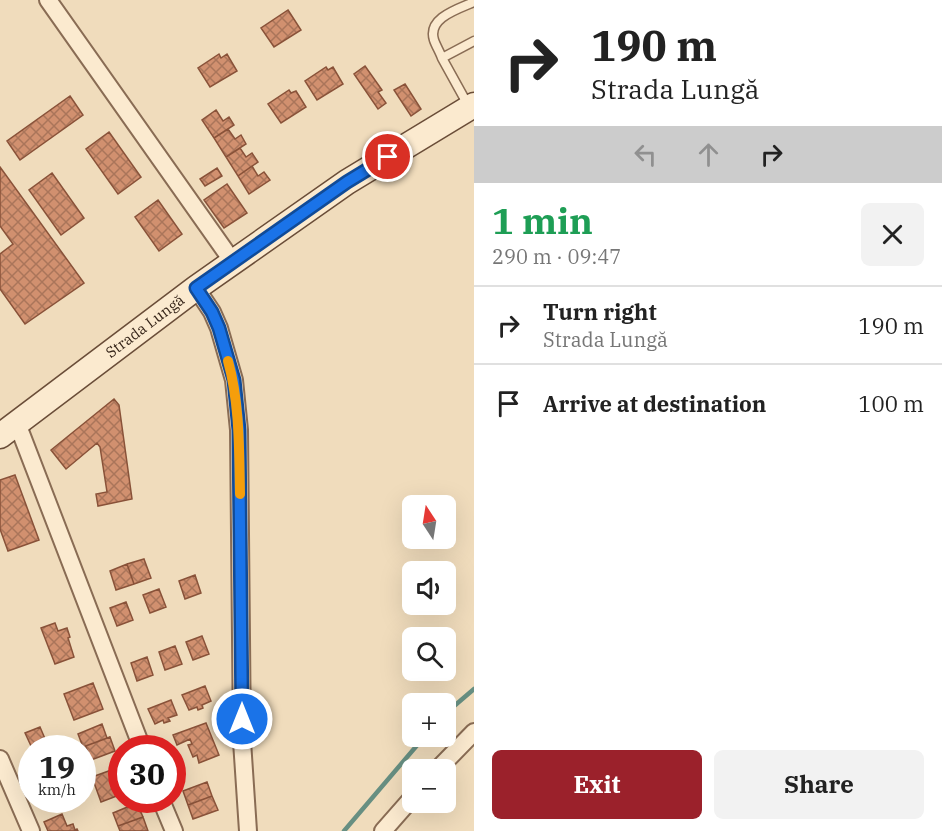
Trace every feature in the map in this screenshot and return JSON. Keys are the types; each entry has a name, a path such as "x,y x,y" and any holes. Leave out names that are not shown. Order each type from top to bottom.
{"main road":[{"name":"Strada Lungă","path":"8,430 196,288 347,182 472,106"}],"street":[{"path":"48,0 233,262"},
{"path":"196,288 212,312 219,328 234,380 239,430 242,741 248,831"},
{"path":"8,430 137,735"},
{"path":"448,759 474,732"},
{"path":"0,759 31,831"},
{"path":"383,831 402,809"},
{"path":"166,813 174,831"}],"lane":[{"path":"472,106 442,58 434,39 434,27 438,20 474,2"},
{"path":"442,58 474,41"}],"building":[{"path":"288,10 301,30 274,47 261,28"},
{"path":"219,54 221,58 227,54 237,71 210,87 198,68"},
{"path":"365,66 382,90 378,92 386,103 378,109 354,74"},
{"path":"326,67 328,70 333,67 343,84 317,100 305,81"},
{"path":"405,84 421,109 411,116 394,90"},
{"path":"289,90 291,93 296,91 306,107 281,123 268,104"},
{"path":"70,96 83,115 20,160 7,141"},
{"path":"216,110 223,121 229,117 234,125 214,138 202,120"},
{"path":"228,129 235,139 241,135 246,144 226,157 214,138"},
{"path":"109,132 141,177 118,194 86,149"},
{"path":"240,148 246,157 252,153 258,162 238,176 226,157"},
{"path":"252,166 258,176 264,172 270,180 249,194 238,176"},
{"path":"0,167 84,283 25,324 0,289 0,254 13,244 0,226"},
{"path":"217,168 222,176 205,186 200,179"},
{"path":"52,173 84,218 61,235 29,190"},
{"path":"227,184 247,213 224,228 204,200"},
{"path":"158,200 182,234 159,251 135,217"},
{"path":"114,399 119,405 132,499 98,506 96,494 107,492 100,447 97,443 66,469 51,450"},
{"path":"15,475 39,540 8,551 0,529 0,480"},
{"path":"144,559 151,578 134,584 127,564"},
{"path":"127,564 134,584 116,590 110,571"},
{"path":"195,575 201,593 185,599 179,581"},
{"path":"159,589 166,607 150,613 143,595"},
{"path":"126,602 133,620 117,626 110,608"},
{"path":"55,623 58,631 67,628 74,657 55,664 41,628"},
{"path":"202,636 209,654 193,660 186,642"},
{"path":"175,646 182,664 165,670 159,652"},
{"path":"147,657 153,675 137,681 131,663"},
{"path":"93,683 103,709 74,720 64,694"},
{"path":"205,686 211,701 202,705 203,708 198,710 197,707 189,710 182,695"},
{"path":"171,700 177,715 168,718 170,721 164,723 163,720 155,724 148,709"},
{"path":"206,723 219,755 199,763 197,755 193,757 188,745 192,744 190,739 186,741 186,735 173,735"},
{"path":"102,724 108,738 96,742 96,735 78,734"},
{"path":"40,727 43,735 26,735 25,733"},
{"path":"108,738 108,754 96,758 96,742"},
{"path":"108,771 108,799 101,802 96,788 96,776"},
{"path":"207,782 212,796 188,805 186,790"},
{"path":"212,796 218,810 193,819 188,805"},
{"path":"113,813 141,813 143,817 118,826"},
{"path":"62,814 67,826 73,824 75,830 78,831 48,831 44,822"},
{"path":"143,817 148,831 120,831 118,826"}],"waterway":[{"path":"456,704 474,689"},
{"path":"344,831 416,747"}],"slow traffic":[{"path":"228,361 234,380 239,430 240,494"}],"route":[{"path":"242,719 239,430 234,380 219,328 212,312 196,288 347,182 388,157"}]}
